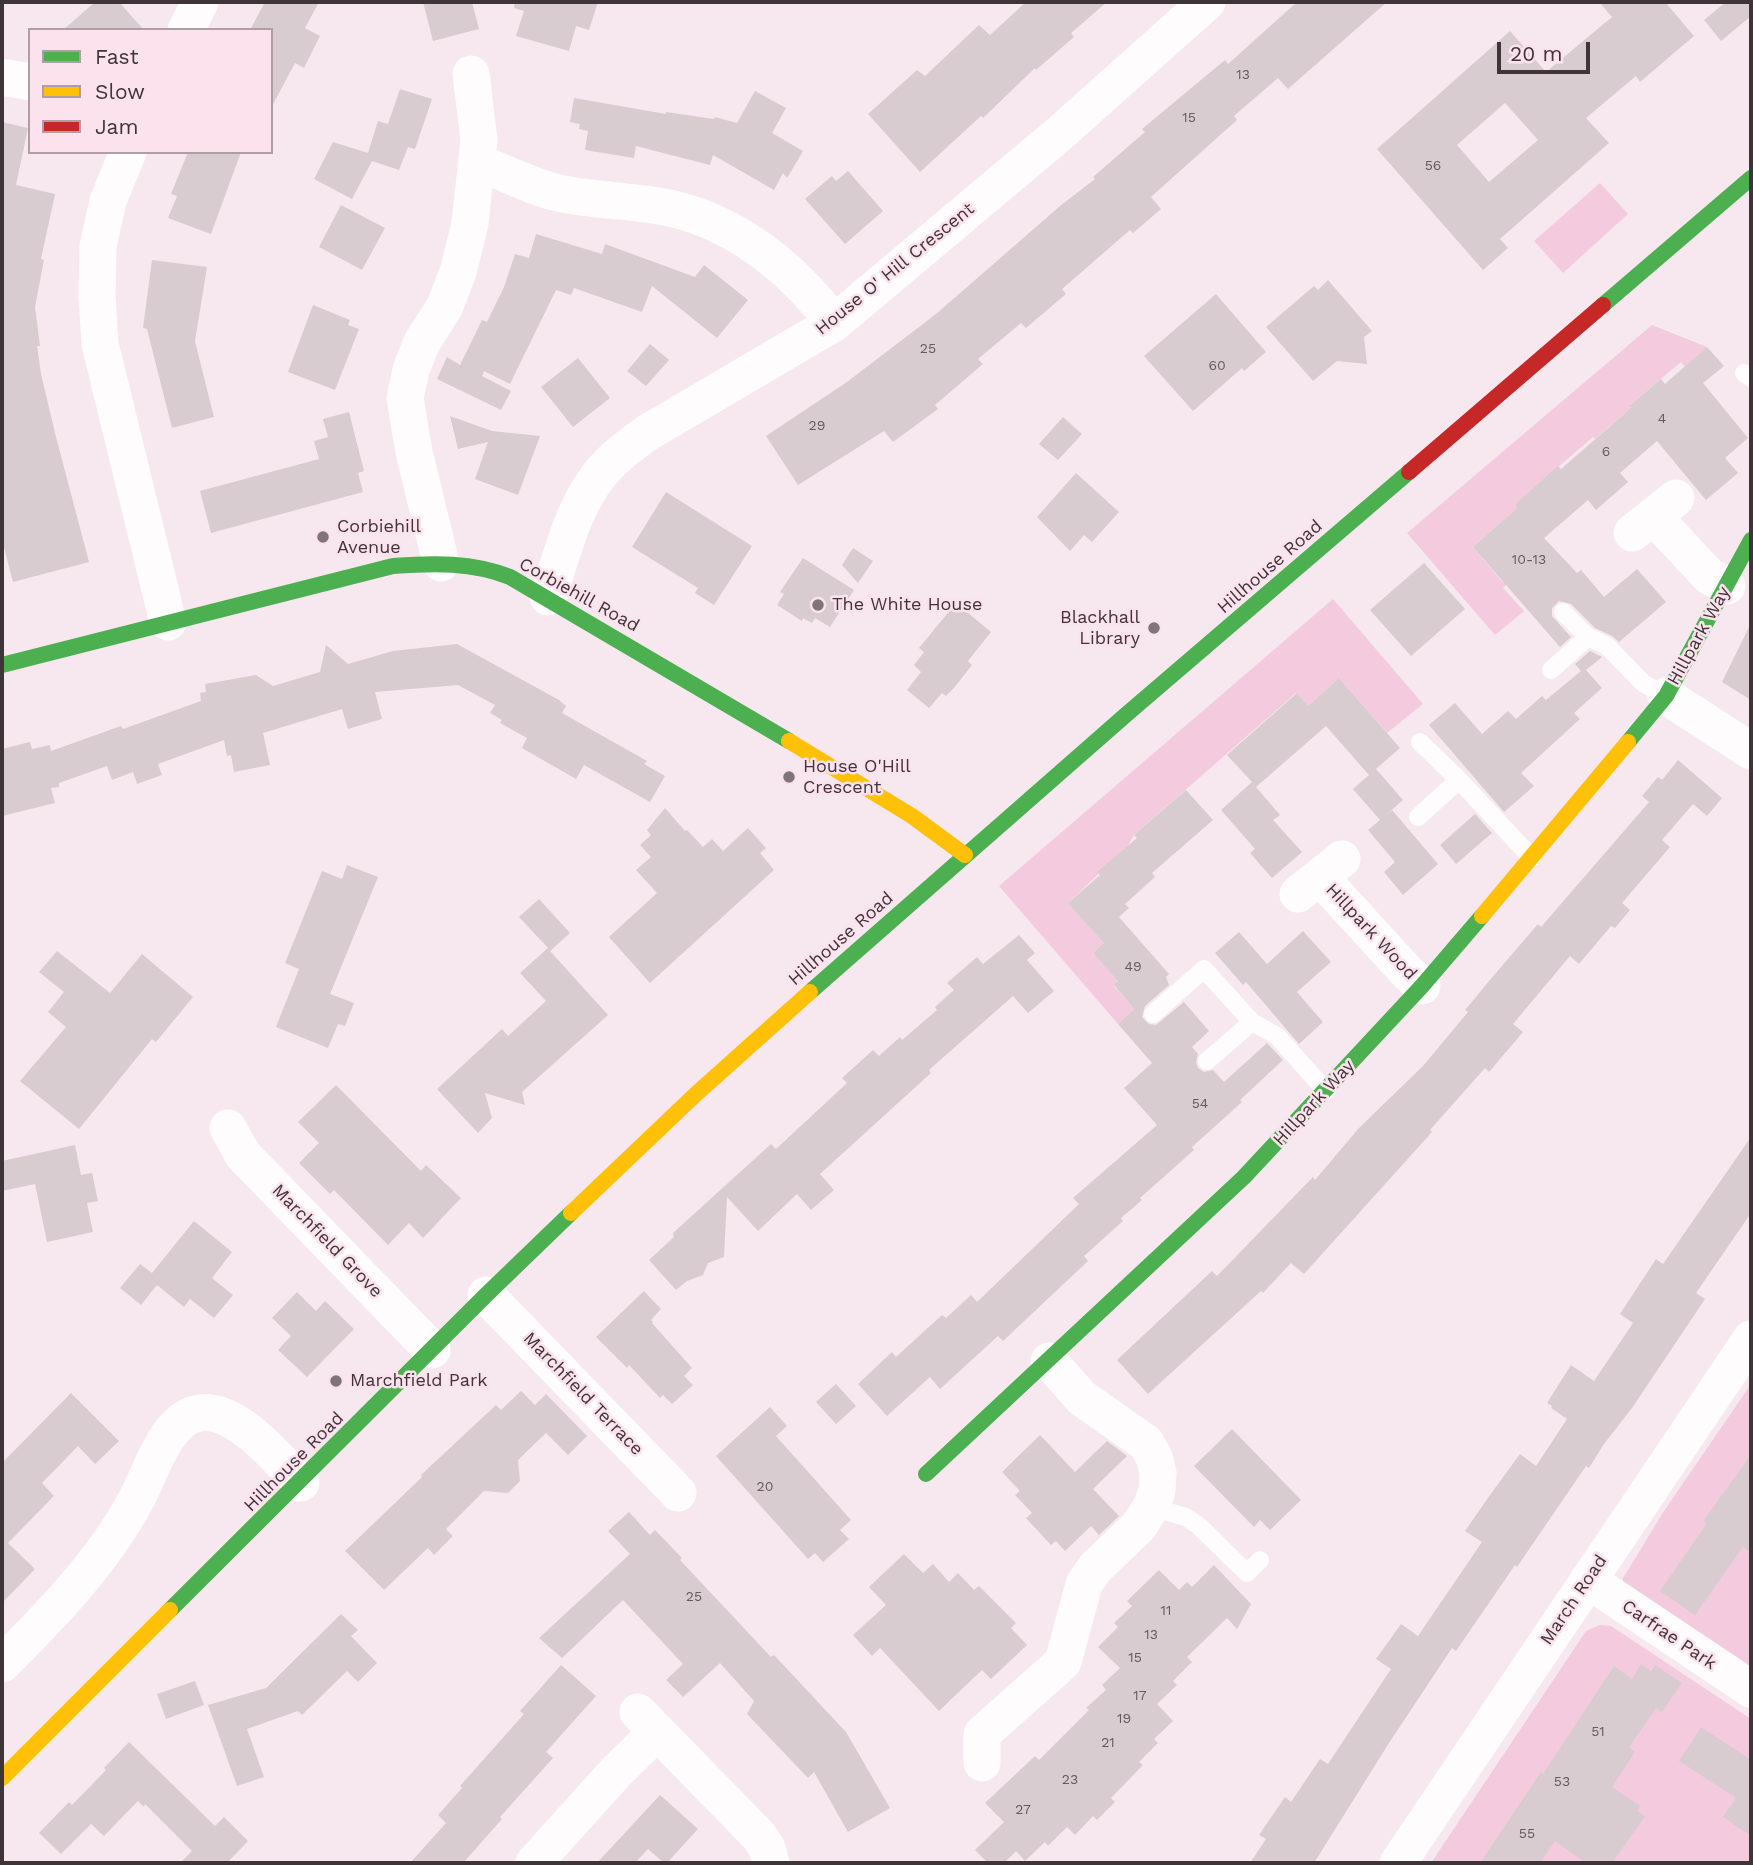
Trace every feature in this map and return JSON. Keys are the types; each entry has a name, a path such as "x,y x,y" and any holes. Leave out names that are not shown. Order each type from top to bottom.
{"main road":[{"name":"Hillhouse Road","path":"2,1778 486,1295 696,1094 1128,713 1751,178"},
{"name":"Hillpark Way","path":"926,1474 1244,1177 1422,986 1666,696 1751,540"},
{"name":"Corbiehill Road","path":"2,665 393,566 441,563 489,569 548,597 912,816 965,855"}],"street":[{"path":"187,28 200,2"},
{"name":"House O' Hill Crescent","path":"548,597 584,498 617,456 647,433 834,323 1059,134 1200,4"},
{"path":"441,563 414,452 405,398 411,370 421,344 446,306 470,223 479,140 471,74"},
{"path":"2,77 28,82"},
{"path":"127,154 108,201 98,246 100,344 168,622"},
{"path":"477,162 560,193 659,206 715,223 749,242 781,265 812,295 834,323"},
{"path":"1654,516 1709,576 1727,586"},
{"name":"Hillpark Way","path":"1666,696 1751,751"},
{"name":"Hillpark Wood","path":"1320,877 1422,986"},
{"name":"Marchfield Grove","path":"228,1128 250,1163 432,1350"},
{"name":"Marchfield Terrace","path":"486,1295 678,1493"},
{"name":"March Road","path":"1398,1863 1751,1339"},
{"path":"982,1763 982,1734 1063,1662 1084,1584 1096,1568 1139,1525 1151,1507 1157,1491 1158,1473 1154,1457 1146,1443 1082,1398 1049,1361"},
{"path":"2,1664 80,1583 104,1552 125,1520 172,1428 187,1416 215,1413 231,1421 258,1439 301,1482"},
{"name":"Carfrae Park","path":"1588,1580 1751,1689"},
{"path":"534,1863 616,1772 648,1722 760,1836 771,1863"}],"lane":[{"path":"1563,612 1588,637 1606,646 1643,683 1666,696"},
{"path":"1551,670 1588,637"},
{"path":"1420,742 1532,858"},
{"path":"1418,817 1459,780"},
{"path":"1153,1014 1204,969 1252,1022 1277,1036 1326,1091"},
{"path":"1207,1061 1252,1022"},
{"path":"1151,1507 1186,1517 1199,1526 1247,1573 1259,1560"}],"shaded area":[{"path":"1600,183 1628,214 1563,273 1534,241"},
{"path":"1652,325 1707,347 1685,367 1681,362 1630,405 1631,408 1595,439 1593,437 1515,504 1517,508 1473,547 1507,584 1503,588 1524,611 1495,635 1407,533"},
{"path":"1333,599 1423,704 1387,733 1339,678 1308,706 1296,693 1134,835 1128,846 1069,902 1104,943 1093,953 1118,980 1113,985 1134,1009 1118,1024 999,886"},
{"path":"1751,1384 1751,1672 1623,1584 1623,1578 1664,1511"},
{"path":"1600,1625 1611,1626 1751,1719 1751,1863 1431,1863 1586,1631"}],"building":[{"path":"95,2 119,2 142,28 65,28"},
{"path":"265,2 319,2 305,28 320,36 304,68 295,63 273,104 273,28 251,28"},
{"path":"423,2 472,2 479,29 433,41"},
{"path":"515,2 598,2 589,30 576,26 569,51 516,36 524,11 514,8"},
{"path":"1026,2 1107,2 1071,33 1074,37 1036,70 1035,68 983,118 981,116 920,172 868,114 917,70 925,76 979,25 990,35"},
{"path":"1297,2 1387,2 1288,89 1278,78 1234,116 1237,120 1151,197 1161,209 1133,233 1130,230 1062,289 1066,294 1026,328 1021,323 978,359 983,364 935,405 938,409 893,442 884,431 798,485 766,436 847,382 936,314 1095,179 1093,177 1145,132 1142,129 1225,60 1228,64"},
{"path":"1599,2 1665,2 1694,36 1640,82 1636,76 1586,118 1609,143 1500,239 1508,248 1483,270 1377,149 1510,31 1546,72 1612,17","holes":["1505,103 1538,140 1489,182 1457,145"]},
{"path":"1726,2 1751,2 1751,16 1721,41 1704,20"},
{"path":"400,89 432,99 415,149 408,147 399,170 372,161 352,199 314,179 333,142 368,153 378,121 388,124"},
{"path":"755,91 786,108 772,133 803,151 787,178 783,173 774,190 713,155 710,165 636,146 634,158 585,150 588,131 579,129 580,124 570,122 574,98 666,114 715,117 737,123"},
{"path":"2,122 28,128 16,185 55,194 41,259 44,260 35,307 40,346 37,346 56,437 89,562 13,582 2,540"},
{"path":"187,154 240,154 211,234 168,218 177,196 171,194"},
{"path":"848,171 883,211 845,244 805,199 832,176 836,181"},
{"path":"341,205 385,228 362,270 319,247"},
{"path":"536,234 602,254 605,244 695,277 704,265 748,300 717,338 652,286 642,312 574,288 571,295 556,290 510,384 484,371 482,376 511,391 501,410 437,379 447,357 460,365 482,320 487,322 504,287 515,254 529,258"},
{"path":"152,260 207,267 195,341 214,417 172,428 147,329 143,328"},
{"path":"1328,280 1372,331 1364,337 1367,364 1337,361 1313,381 1266,327 1314,286 1318,290"},
{"path":"1216,294 1266,352 1244,371 1242,368 1193,411 1144,356"},
{"path":"313,305 350,320 348,325 359,329 335,390 288,372"},
{"path":"650,344 669,360 646,386 627,371"},
{"path":"1707,347 1724,366 1703,383 1748,438 1725,458 1738,473 1706,500 1657,441 1620,473 1628,482 1596,510 1588,500 1544,538 1577,573 1581,570 1604,597 1637,569 1666,602 1619,642 1595,628 1571,604 1559,601 1552,608 1552,616 1571,637 1560,647 1473,547 1517,508 1515,504 1558,466 1561,469 1661,379 1665,384"},
{"path":"578,358 610,398 573,427 541,387"},
{"path":"349,412 364,471 358,473 363,492 211,533 200,491 319,459 314,441 328,437 323,419"},
{"path":"450,416 492,431 540,436 518,495 475,479 488,442 458,449"},
{"path":"1063,417 1082,434 1058,460 1039,444"},
{"path":"1076,473 1119,512 1092,542 1084,535 1070,551 1037,517"},
{"path":"666,492 752,546 714,605 695,593 698,588 632,547"},
{"path":"853,548 873,561 858,583 842,565"},
{"path":"803,558 854,590 830,627 815,618 812,623 803,618 802,621 777,605 784,594 780,592"},
{"path":"1424,563 1465,609 1411,656 1370,610"},
{"path":"956,603 991,632 968,661 972,665 954,688 946,696 942,693 929,708 907,690 921,672 914,665 924,652 919,648"},
{"path":"1751,623 1751,700 1722,682"},
{"path":"457,644 559,700 566,706 562,713 647,761 644,764 665,776 650,802 584,765 576,779 522,748 527,738 500,723 502,720 490,713 495,705 458,685 375,692 382,719 348,729 342,709 263,733 270,765 234,772 231,755 227,756 224,740 158,764 162,775 137,784 133,772 112,780 107,766 51,788 55,803 2,816 2,749 30,742 32,749 50,745 51,751 121,726 123,729 201,701 200,693 206,692 205,684 256,675 273,686 320,672 326,645 348,664 393,651"},
{"path":"1590,651 1602,657 1586,670 1602,688 1574,713 1580,719 1521,773 1534,786 1504,812 1429,725 1455,703 1482,734 1508,711 1516,719 1542,696 1546,700 1581,671 1575,664"},
{"path":"1339,678 1400,748 1369,775 1326,726 1256,787 1280,815 1273,820 1302,852 1272,878 1250,853 1255,849 1221,810 1252,782 1227,755 1297,693 1308,706"},
{"path":"1678,760 1722,798 1707,816 1693,804 1662,840 1670,847 1622,903 1630,910 1615,928 1611,926 1579,964 1570,956 1513,1024 1523,1032 1489,1072 1485,1068 1430,1130 1432,1132 1304,1274 1291,1263 1263,1293 1261,1291 1148,1394 1117,1360 1212,1271 1217,1276 1313,1177 1315,1180 1359,1128 1423,1066 1468,1012 1465,1010 1495,974 1538,924 1541,927 1649,802 1642,796 1658,777 1662,780"},
{"path":"1376,769 1403,800 1380,820 1353,789"},
{"path":"1186,790 1213,820 1152,873 1155,877 1125,904 1129,908 1119,917 1169,974 1166,977 1169,985 1145,1006 1142,1017 1149,1024 1156,1025 1184,1002 1209,1031 1192,1047 1198,1054 1198,1068 1204,1072 1213,1070 1224,1082 1267,1043 1283,1060 1192,1147 1194,1150 1140,1198 1142,1200 1121,1218 1123,1221 1084,1256 1088,1261 1003,1341 998,1336 940,1389 930,1377 887,1416 858,1384 892,1352 896,1357 942,1315 946,1318 971,1295 977,1302 1079,1204 1073,1198 1157,1125 1124,1088 1152,1063 1118,1024 1134,1009 1113,984 1118,981 1093,953 1104,943 1068,903 1100,875 1097,872 1137,838 1134,835"},
{"path":"665,808 703,847 712,839 723,851 748,828 766,848 760,853 774,870 650,983 609,937 657,893 636,870 651,857 640,845 651,835 647,830"},
{"path":"1392,810 1438,864 1403,895 1384,872 1395,862 1368,830"},
{"path":"1475,814 1492,833 1456,864 1440,845"},
{"path":"347,865 378,877 330,994 354,1003 345,1026 338,1024 328,1048 276,1027 299,969 285,963 322,871 342,879"},
{"path":"539,899 570,933 550,951 608,1015 522,1092 525,1105 485,1093 492,1118 478,1133 437,1089 502,1029 508,1036 546,1001 520,973 548,948 519,917"},
{"path":"1303,931 1331,962 1297,992 1323,1022 1299,1044 1246,982 1243,985 1215,953 1239,932 1267,964"},
{"path":"1019,935 1035,953 1027,960 1054,991 1028,1013 1013,996 929,1070 931,1073 820,1174 834,1190 811,1210 797,1194 758,1231 727,1197 724,1257 708,1263 703,1275 687,1281 676,1290 649,1260 674,1237 673,1233 771,1144 776,1149 847,1083 842,1078 873,1050 879,1056 937,1010 935,1007 954,990 947,983 977,957 983,964"},
{"path":"57,951 110,993 142,954 193,997 156,1042 152,1039 79,1129 20,1081 66,1027 48,1012 64,992 39,972"},
{"path":"336,1085 421,1171 426,1165 461,1198 423,1238 409,1223 388,1245 334,1190 330,1194 299,1163 319,1143 298,1122"},
{"path":"1751,1137 1751,1213 1696,1293 1705,1299 1632,1408 1589,1468 1586,1466 1456,1651 1452,1648 1314,1863 1250,1863 1266,1839 1259,1835 1285,1797 1291,1802 1320,1759 1328,1764 1391,1669 1376,1659 1401,1624 1418,1636 1482,1542 1465,1531 1490,1495 1520,1454 1536,1466 1567,1419 1547,1403 1571,1365 1594,1381 1633,1323 1620,1314 1656,1259 1663,1264"},
{"path":"75,1145 81,1175 92,1173 98,1201 87,1203 93,1232 47,1242 35,1184 2,1191 2,1161"},
{"path":"194,1221 232,1252 212,1278 233,1295 214,1318 190,1299 184,1307 157,1285 141,1305 120,1288 140,1264 152,1273"},
{"path":"644,1291 661,1309 651,1320 652,1323 692,1368 684,1376 693,1385 672,1404 663,1395 660,1398 629,1365 627,1368 596,1337"},
{"path":"297,1292 316,1311 325,1301 354,1329 307,1377 278,1350 291,1336 272,1318"},
{"path":"836,1384 856,1406 836,1424 816,1402"},
{"path":"521,1391 535,1405 546,1394 587,1436 568,1455 546,1433 518,1460 520,1481 508,1493 484,1491 446,1529 453,1536 434,1555 428,1548 384,1590 345,1551 496,1405 501,1410"},
{"path":"71,1393 119,1441 95,1464 78,1446 42,1483 54,1496 8,1543 35,1569 2,1603 2,1463"},
{"path":"770,1407 787,1426 776,1436 851,1520 840,1530 849,1539 823,1562 815,1553 808,1559 716,1456"},
{"path":"1232,1429 1301,1500 1270,1530 1260,1520 1254,1527 1194,1466"},
{"path":"1040,1435 1075,1472 1107,1441 1127,1456 1093,1489 1119,1516 1099,1535 1091,1526 1065,1551 1056,1541 1051,1545 1026,1518 1032,1513 1015,1495 1020,1491 1002,1472"},
{"path":"1751,1455 1751,1553 1743,1547 1695,1615 1660,1591 1707,1523 1703,1521"},
{"path":"629,1512 650,1535 655,1530 771,1657 774,1655 846,1732 890,1808 848,1832 814,1772 808,1778 747,1714 754,1701 720,1663 683,1697 666,1680 683,1664 623,1600 562,1658 539,1638 630,1554 608,1531"},
{"path":"904,1554 923,1573 933,1564 949,1582 958,1573 974,1590 979,1586 1016,1623 1011,1628 1027,1645 991,1679 982,1670 939,1711 880,1648 872,1656 853,1635 886,1605 869,1587"},
{"path":"1214,1565 1251,1604 1237,1629 1227,1618 1187,1657 1192,1662 1173,1681 1177,1685 1157,1704 1173,1721 1154,1739 1158,1743 1139,1762 1143,1765 1111,1798 1115,1802 1097,1820 1093,1816 1075,1835 1067,1827 1048,1846 1045,1842 1025,1861 1016,1851 1004,1863 988,1863 975,1850 1004,1822 985,1803 1035,1756 1039,1760 1106,1690 1102,1685 1120,1668 1098,1647 1118,1627 1114,1623 1132,1606 1127,1601 1159,1570 1179,1590 1187,1582 1192,1587"},
{"path":"341,1614 358,1630 351,1636 377,1663 358,1682 347,1671 302,1715 298,1711 247,1729 264,1777 237,1786 208,1705 266,1688"},
{"path":"1641,1664 1651,1671 1655,1665 1682,1683 1662,1712 1656,1708 1629,1747 1635,1752 1612,1787 1640,1806 1637,1811 1645,1816 1612,1863 1586,1863 1555,1841 1540,1863 1480,1863 1614,1666 1632,1679"},
{"path":"561,1665 596,1696 546,1752 553,1758 463,1863 410,1863 446,1823 438,1815 462,1788 460,1786 524,1714 520,1711"},
{"path":"195,1681 204,1705 166,1719 157,1694"},
{"path":"1701,1727 1751,1760 1751,1836 1723,1817 1736,1798 1679,1761"},
{"path":"129,1742 215,1826 224,1817 248,1841 227,1863 180,1863 192,1851 145,1804 144,1807 138,1801 104,1836 91,1824 61,1854 39,1833 69,1802 72,1805"},
{"path":"660,1795 698,1829 667,1863 648,1849 635,1863 597,1863"}],"traffic: fast":[{"path":"1603,305 1751,178"},
{"path":"810,992 1128,713 1409,472"},
{"path":"1628,742 1666,696 1751,540"},
{"path":"2,665 393,566 467,566 510,577 789,741"},
{"path":"926,1474 1244,1177 1422,986 1482,916"},
{"path":"170,1610 571,1213"}],"traffic: slow":[{"path":"789,741 912,816 965,855"},
{"path":"1482,916 1628,742"},
{"path":"571,1213 696,1094 810,992"},
{"path":"2,1778 170,1610"}],"traffic: jam":[{"path":"1409,472 1603,305"}],"place":[{"name":"Corbiehill Avenue","path":"323,537"},
{"name":"The White House","path":"818,605"},
{"name":"Blackhall Library","path":"1154,628"},
{"name":"House O'Hill Crescent","path":"789,777"},
{"name":"Marchfield Park","path":"336,1381"}]}
